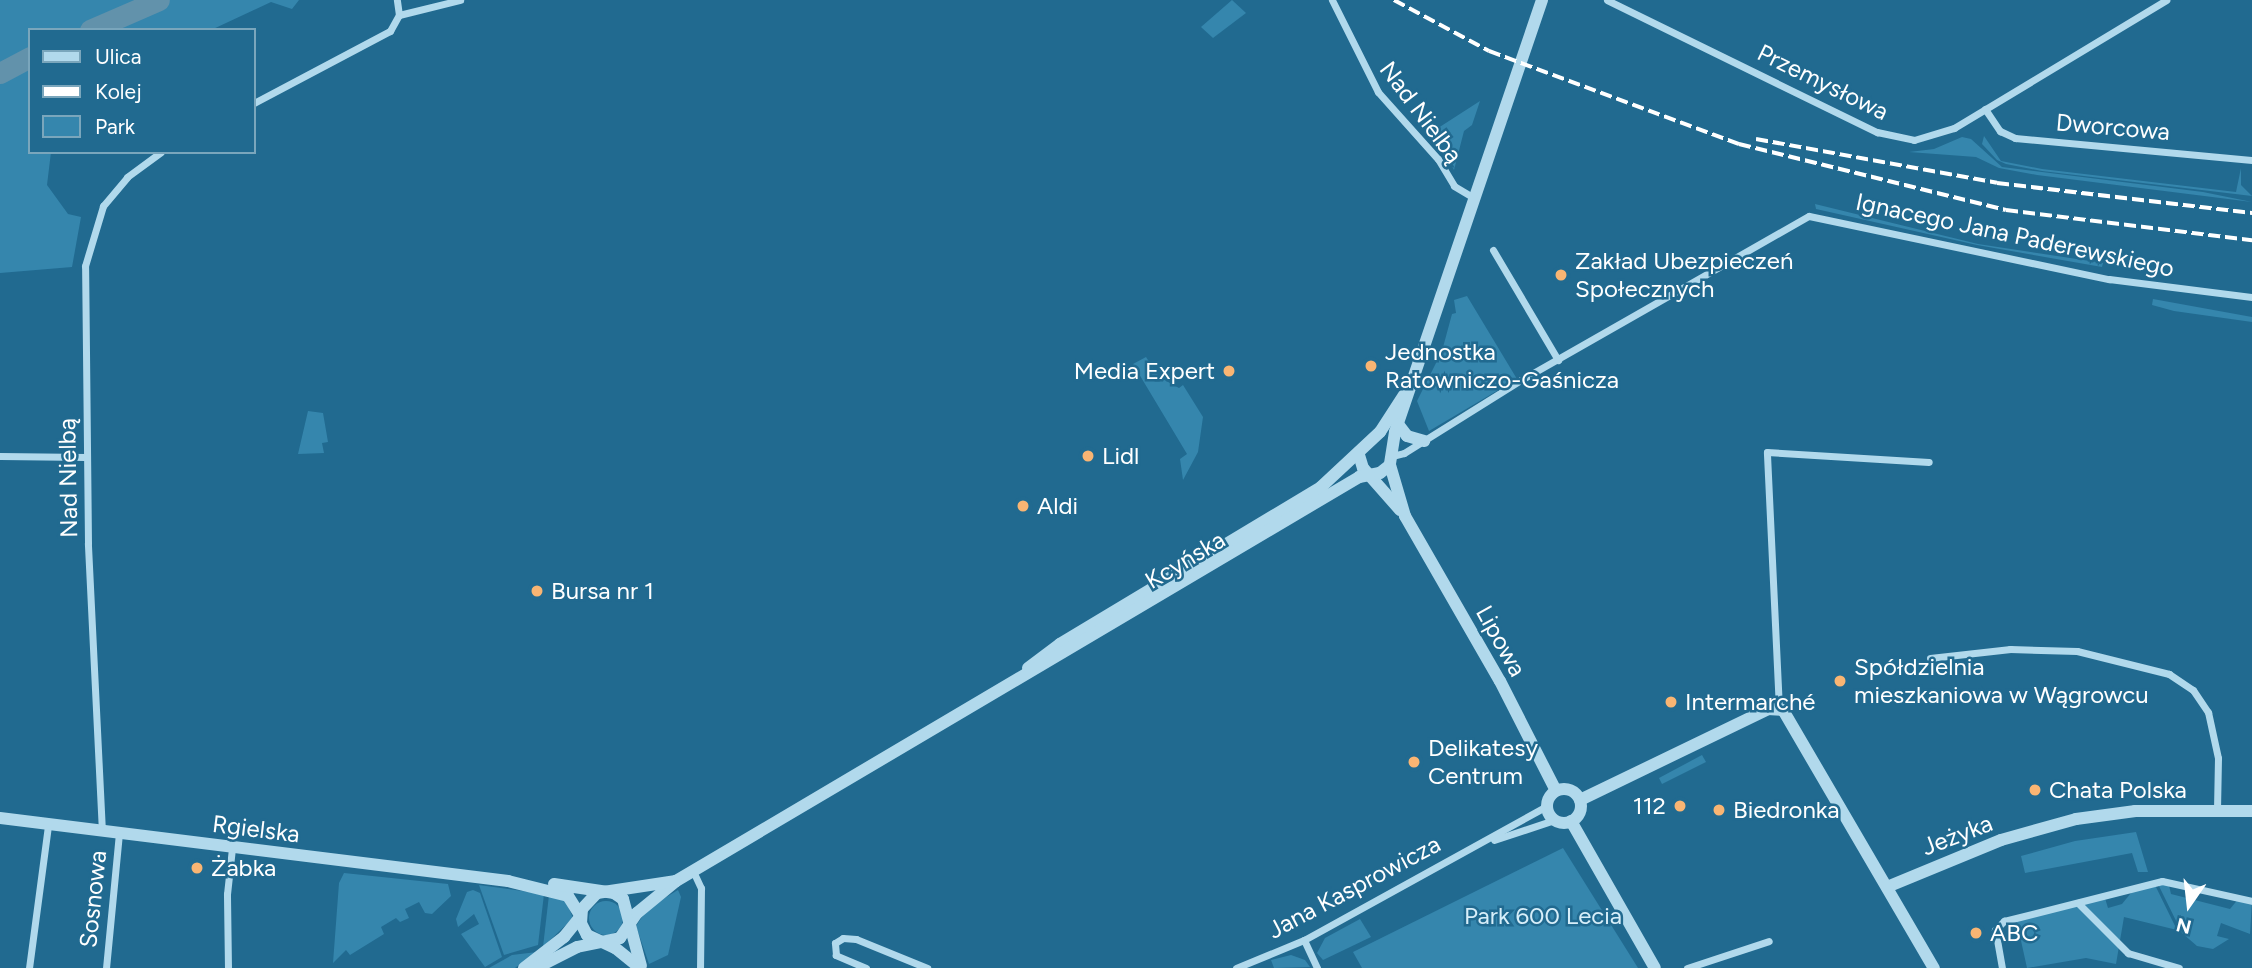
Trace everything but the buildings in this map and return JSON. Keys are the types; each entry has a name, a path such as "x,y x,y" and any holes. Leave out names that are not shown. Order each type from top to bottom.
{"street":[{"path":"397,0 399,16"},
{"path":"256,102 385,34 399,16 460,0"},
{"name":"Nad Nielbą","path":"1332,0 1385,102 1438,159 1454,187 1474,198"},
{"path":"1410,386 1372,441 1359,455 1363,468 1370,473 1380,473 1391,457 1410,386 1542,0"},
{"name":"Przemysłowa","path":"1607,0 1886,136 1906,140 1932,137 1985,109 2166,0"},
{"name":"Dworcowa","path":"1985,109 2000,131 2015,138 2252,160"},
{"name":"Nad Nielbą","path":"102,832 86,457 84,287 88,245 99,214 116,189 159,154"},
{"name":"Ignacego Jana Paderewskiego","path":"1558,360 1797,219 1813,216 2117,281 2252,297"},
{"path":"1391,457 1424,441 1558,360 1493,250"},
{"path":"1398,424 1407,436 1424,441"},
{"path":"1372,441 1385,443 1391,457"},
{"path":"1929,462 1767,452 1779,709 1803,738 1934,968"},
{"name":"Kcyńska","path":"1017,678 1060,644 1306,498 1359,455"},
{"path":"0,456 86,457"},
{"name":"Lipowa","path":"1391,457 1405,516"},
{"name":"Lipowa","path":"1370,473 1405,516 1496,673 1556,791"},
{"name":"Kcyńska","path":"630,925 637,913 676,881 1017,678 1066,654 1370,473"},
{"path":"1930,658 2010,649 2077,651 2169,674 2193,690 2208,712 2218,758 2217,809"},
{"path":"1580,800 1768,709 1779,709"},
{"path":"1556,791 1572,791 1580,800 1579,814 1571,821 1554,820 1547,806 1556,791"},
{"name":"Jana Kasprowicza","path":"1236,968 1304,940 1490,841 1547,806"},
{"name":"Jeżyka","path":"1887,887 2001,840 2076,819 2135,811 2252,811"},
{"name":"Rgielska","path":"0,818 606,892"},
{"name":"Jana Kasprowicza","path":"1490,841 1554,820"},
{"path":"1571,821 1655,968"},
{"path":"29,968 48,825"},
{"name":"Sosnowa","path":"106,968 119,834"},
{"path":"228,968 227,894 232,848"},
{"path":"693,871 701,888 700,968"},
{"name":"Rgielska","path":"508,881 568,895 580,916"},
{"name":"Kcyńska","path":"606,892 676,881"},
{"path":"2002,968 1995,930 1998,922 2168,881 2252,901"},
{"path":"524,968 564,937 580,916 587,899 606,892 627,904 641,968"},
{"path":"2078,903 2120,947 2179,968"},
{"path":"580,916 587,934 604,942 641,968"},
{"path":"536,968 577,947 620,938 630,925"},
{"path":"866,968 835,955 835,943 843,938 856,939 927,968"},
{"path":"1304,940 1317,968"},
{"path":"1687,968 1769,941"}],"green space":[{"path":"0,0 299,0 292,9 271,2 215,28 28,28 28,154 51,154 47,185 68,214 81,217 72,267 0,273"},
{"path":"1232,0 1246,13 1213,38 1201,27"},
{"path":"1480,101 1472,125 1464,131 1454,170 1445,153 1450,147 1435,130"},
{"path":"1984,136 2001,161 2042,169 2236,192 2241,168 2241,185 2252,196 2042,171 2006,164 1997,160 1982,144"},
{"path":"1962,137 1971,139 2002,167 2203,192 2252,202 2037,175 1999,168 1976,157 1909,152 1934,149"},
{"path":"1815,204 1978,244 2103,263 2102,267 1977,245 1816,209"},
{"path":"1467,296 1517,379 1429,431 1417,401 1442,351 1452,314 1456,313 1454,300"},
{"path":"2153,299 2252,317 2252,322 2174,311 2152,305"},
{"path":"1146,357 1159,377 1179,388 1183,385 1203,417 1198,452 1183,480 1180,459 1187,454 1133,364"},
{"path":"308,411 323,413 328,442 322,443 324,453 298,454"},
{"path":"1702,755 1706,762 1662,784 1659,778"},
{"path":"2136,832 2148,872 2138,872 2132,853 2025,873 2021,856 2075,841"},
{"name":"Park 600 Lecia","path":"1563,848 1638,968 1362,968 1353,952"},
{"path":"344,873 448,884 451,896 432,914 425,913 419,902 405,909 409,918 400,922 396,918 381,927 384,934 350,955 346,950 333,963 339,883"},
{"path":"2168,881 2171,894 2230,909 2239,898 2252,901 2250,934 2221,923 2217,936 2229,939 2213,949 2197,946 2182,933 2157,882"},
{"path":"2154,883 2177,930 2124,917 2116,964 2086,958 2027,968 2016,918 2104,895 2108,908 2122,904 2135,888"},
{"path":"479,885 544,894 538,945 504,955"},
{"path":"473,890 480,893 502,957 485,967 461,934 479,924 474,914 458,927 456,919 467,892"},
{"path":"678,890 681,897 668,955 649,964 636,926 648,908"},
{"path":"549,895 565,899 573,918 543,947"},
{"path":"606,901 618,906 623,918 618,930 606,935 594,930 589,918 594,906"},
{"path":"1360,919 1371,937 1323,960 1317,953 1325,938"},
{"path":"537,952 515,968 489,968 512,955"},
{"path":"1291,955 1305,960 1310,967 1274,968 1271,960"}],"waterway":[{"path":"95,28 159,0"},
{"path":"0,73 28,58"}],"railway":[{"path":"1394,0 1489,51 1739,144 2006,210 2252,240"},
{"path":"1756,139 1997,183 2252,213"}],"place":[{"name":"Zakład Ubezpieczeń Społecznych","path":"1561,275"},
{"name":"Jednostka Ratowniczo-Gaśnicza","path":"1371,366"},
{"name":"Media Expert","path":"1229,371"},
{"name":"Lidl","path":"1088,456"},
{"name":"Aldi","path":"1023,506"},
{"name":"Bursa nr 1","path":"537,591"},
{"name":"Spółdzielnia mieszkaniowa w Wągrowcu","path":"1840,681"},
{"name":"Intermarché","path":"1671,702"},
{"name":"Delikatesy Centrum","path":"1414,762"},
{"name":"Chata Polska","path":"2035,790"},
{"name":"112","path":"1680,806"},
{"name":"Biedronka","path":"1719,810"},
{"name":"Żabka","path":"197,868"},
{"name":"ABC","path":"1976,933"}]}
